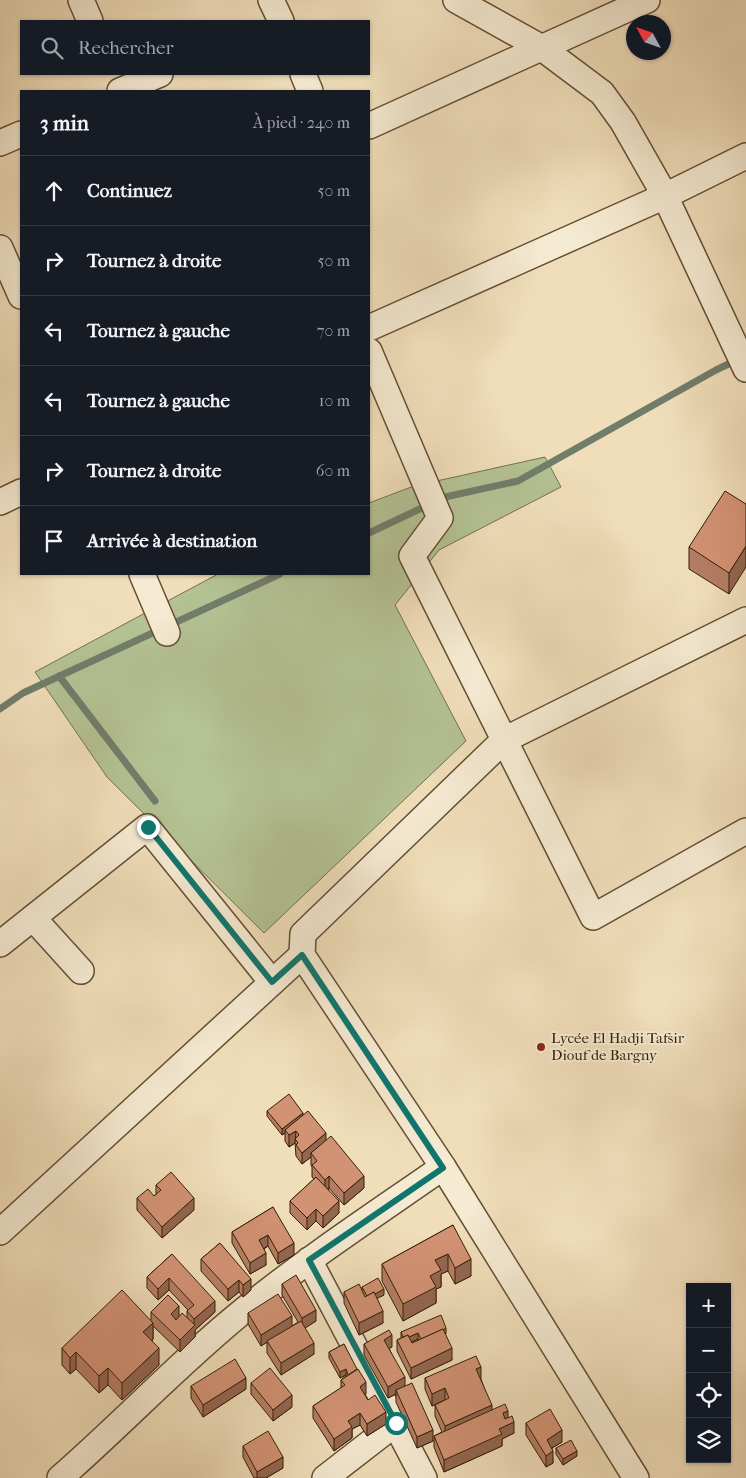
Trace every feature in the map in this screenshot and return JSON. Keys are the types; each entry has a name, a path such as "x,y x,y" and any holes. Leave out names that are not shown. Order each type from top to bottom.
{"street":[{"path":"81,0 90,20"},
{"path":"271,0 281,20"},
{"path":"456,0 542,48 602,93 623,122 665,196 746,369"},
{"path":"370,126 647,0"},
{"path":"111,75 118,90"},
{"path":"121,90 158,75"},
{"path":"303,75 310,90"},
{"path":"0,144 20,134"},
{"path":"370,328 665,196 746,156"},
{"path":"0,248 15,290"},
{"path":"370,352 440,518 412,556 593,917 746,831"},
{"path":"0,502 20,492"},
{"path":"142,575 167,633"},
{"path":"636,1478 443,1168 302,955 303,934 504,740 746,620"},
{"path":"0,944 148,827 272,982"},
{"path":"33,918 81,971"},
{"path":"0,1232 302,955"},
{"path":"61,1478 205,1344 248,1307 309,1260 443,1168"},
{"path":"309,1260 424,1478"},
{"path":"325,1478 396,1423"}],"green space":[{"path":"545,457 561,487 439,550 395,605 466,741 264,933 107,777 35,672 216,575 370,575 370,503 414,486"}],"building":[{"path":"725,491 746,504 746,546 729,573 689,547"},
{"path":"289,1094 303,1113 282,1129 267,1111"},
{"path":"308,1111 326,1133 302,1153 296,1145 298,1143 295,1139 299,1135 296,1131 289,1135 285,1130"},
{"path":"331,1136 364,1176 344,1193 329,1176 325,1180 312,1165 317,1161 311,1153"},
{"path":"171,1172 194,1198 162,1227 137,1198 148,1189 154,1196 161,1190 156,1185"},
{"path":"316,1177 339,1201 323,1216 316,1209 307,1218 290,1201"},
{"path":"273,1207 294,1243 278,1253 268,1235 259,1240 266,1253 250,1263 232,1232"},
{"path":"453,1225 471,1259 455,1268 448,1254 435,1260 441,1270 430,1276 436,1287 403,1304 382,1264"},
{"path":"220,1243 251,1279 243,1285 239,1280 228,1289 201,1259"},
{"path":"172,1254 215,1301 194,1319 187,1311 194,1305 169,1278 158,1289 147,1277"},
{"path":"296,1275 316,1310 302,1318 282,1284"},
{"path":"378,1278 384,1289 367,1296 362,1287"},
{"path":"359,1284 365,1297 374,1292 383,1311 359,1323 344,1292"},
{"path":"122,1290 153,1323 143,1332 159,1348 122,1383 108,1368 99,1376 76,1352 70,1358 62,1348"},
{"path":"278,1294 292,1316 261,1335 248,1313"},
{"path":"168,1295 179,1306 171,1314 176,1320 182,1313 195,1325 180,1340 151,1312"},
{"path":"441,1315 446,1328 443,1330 421,1339 418,1333 409,1337 408,1335 403,1337 401,1332"},
{"path":"301,1321 314,1343 281,1363 267,1341"},
{"path":"443,1329 452,1348 411,1368 397,1340 408,1335 412,1343"},
{"path":"389,1330 392,1335 384,1340 405,1377 388,1387 364,1344"},
{"path":"344,1344 357,1369 348,1375 346,1369 340,1372 329,1352"},
{"path":"476,1356 481,1367 476,1369 492,1405 445,1426 435,1405 449,1398 445,1388 432,1394 425,1378"},
{"path":"235,1359 246,1378 203,1405 191,1386"},
{"path":"270,1368 292,1395 273,1410 251,1383"},
{"path":"358,1369 366,1382 360,1387 368,1400 375,1395 386,1412 367,1424 360,1413 348,1421 352,1427 334,1439 313,1406 345,1385 341,1380"},
{"path":"412,1383 433,1430 417,1437 396,1390"},
{"path":"505,1404 508,1411 503,1413 505,1419 512,1416 514,1422 499,1429 502,1434 444,1460 434,1436"},
{"path":"550,1409 562,1430 547,1440 553,1451 546,1456 526,1423"},
{"path":"268,1431 283,1457 257,1472 243,1446"},
{"path":"571,1440 577,1451 563,1459 556,1448"}],"waterway":[{"path":"370,533 445,497 518,481 737,360"},
{"path":"0,709 23,693 278,575"},
{"path":"59,676 155,801"}],"place":[{"name":"Lycée El Hadji Tafsir Diouf de Bargny","path":"541,1047"}],"route":[{"path":"148,827 272,982 302,955 443,1168 309,1260 396,1423"}]}
